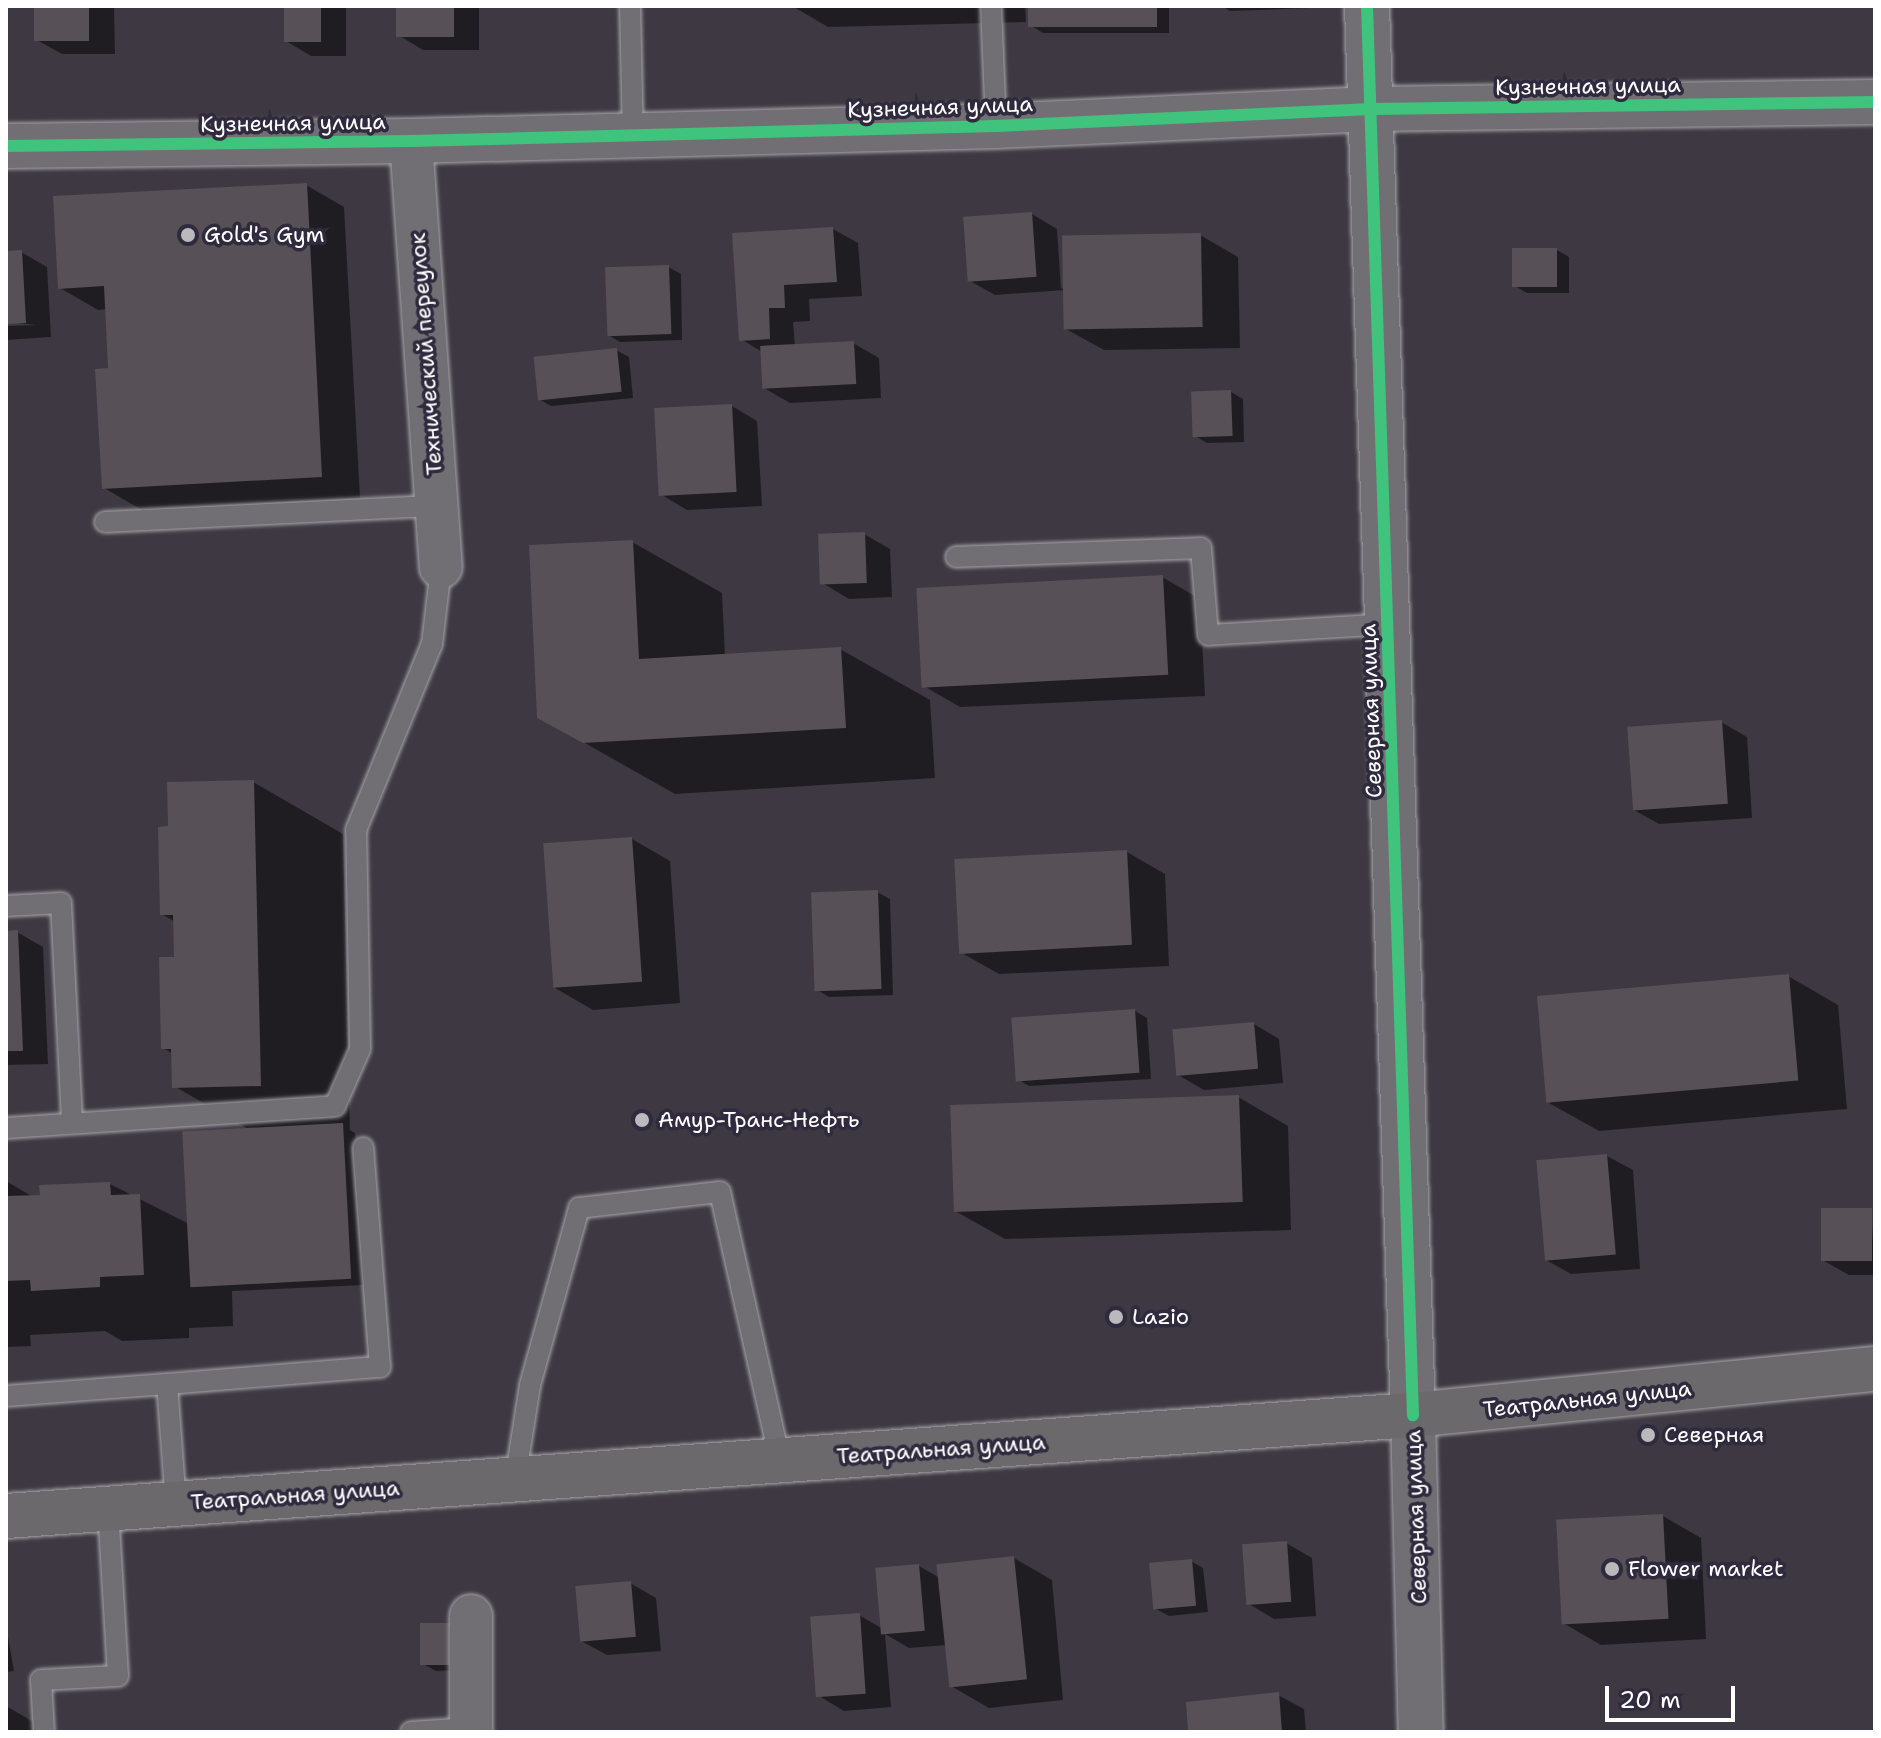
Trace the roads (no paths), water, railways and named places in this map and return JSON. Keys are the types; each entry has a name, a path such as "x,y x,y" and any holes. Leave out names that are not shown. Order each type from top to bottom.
{"main road":[{"name":"Театральная улица","path":"6,1516 1413,1415 1875,1369"}],"street":[{"name":"Северная улица","path":"1367,6 1373,109 1421,1732"},
{"name":"Кузнечная улица","path":"6,146 633,136 996,126 1373,109 1875,102"},
{"name":"Технический переулок","path":"411,141 441,567"},
{"path":"471,1616 471,1730"}],"lane":[{"path":"630,6 633,136"},
{"path":"991,6 996,126"},
{"path":"105,522 436,506"},
{"path":"956,557 1201,548 1208,635 1388,624"},
{"path":"6,1128 72,1121 335,1106 360,1049 356,830 432,644 441,567"},
{"path":"6,906 61,903 72,1121"},
{"path":"6,1396 380,1367 363,1148"},
{"path":"515,1480 530,1385 579,1208 720,1192 780,1460"},
{"path":"167,1384 176,1504"},
{"path":"44,1732 41,1680 118,1676 108,1510"},
{"path":"411,1732 471,1730"}],"place":[{"name":"Gold's Gym","path":"188,235"},
{"name":"Амур-Транс-Нефть","path":"642,1120"},
{"name":"Lazio","path":"1116,1317"},
{"name":"Северная","path":"1648,1435"},
{"name":"Flower market","path":"1612,1569"}]}
